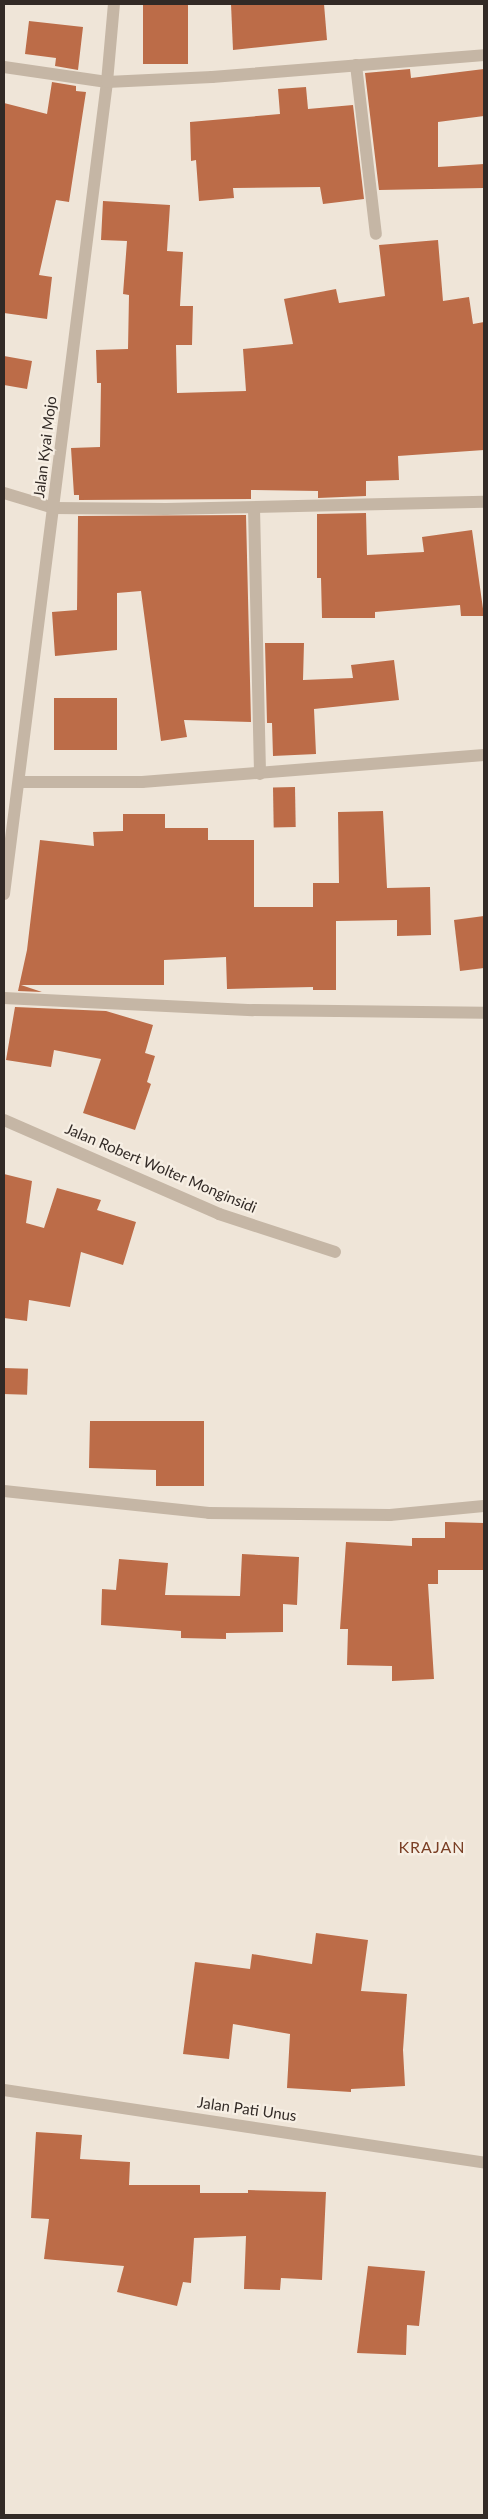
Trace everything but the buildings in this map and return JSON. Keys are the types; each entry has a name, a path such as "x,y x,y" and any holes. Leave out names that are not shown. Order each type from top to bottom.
{"street":[{"name":"Jalan Kyai Mojo","path":"4,894 107,82 114,4"},
{"path":"4,67 44,75 107,82 356,66 484,55"},
{"path":"356,66 376,234"},
{"path":"4,493 54,508 254,508 484,502"},
{"path":"254,508 260,774"},
{"path":"19,782 142,782 484,755"},
{"path":"4,998 253,1010 484,1013"},
{"name":"Jalan Robert Wolter Monginsidi","path":"4,1120 219,1214 335,1252"},
{"path":"4,1491 209,1513 390,1515 484,1506"},
{"name":"Jalan Pati Unus","path":"4,2090 484,2163"}],"district":[{"name":"KRAJAN","path":"432,1847"}]}
